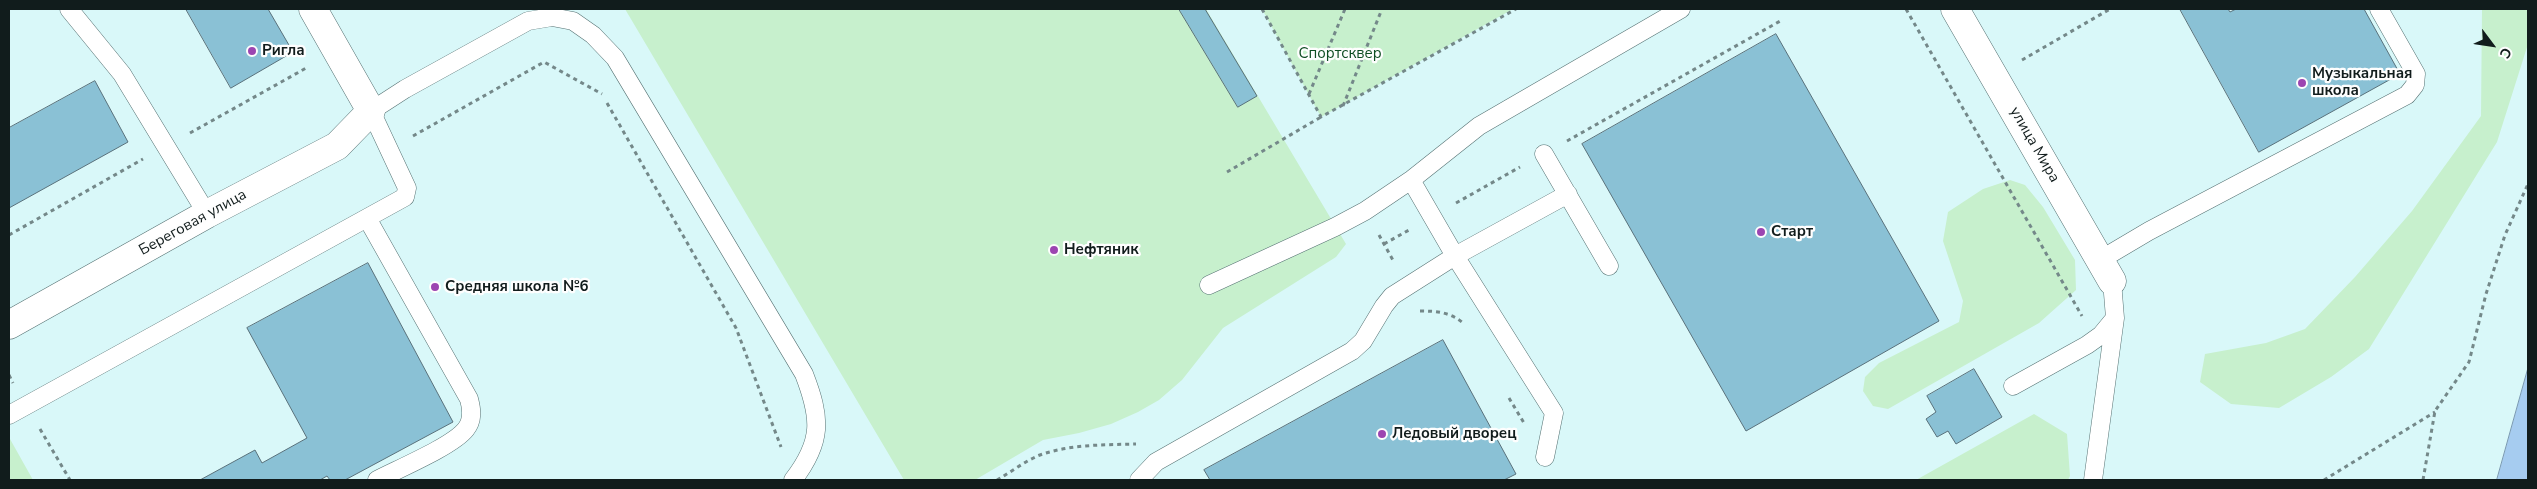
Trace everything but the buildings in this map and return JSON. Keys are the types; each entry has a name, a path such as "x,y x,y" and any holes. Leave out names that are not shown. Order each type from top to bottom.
{"street":[{"path":"313,9 371,111"},
{"name":"улица Мира","path":"1955,9 2106,271"},
{"name":"Береговая улица","path":"9,325 207,214 336,146 371,111"}],"lane":[{"path":"69,9 122,74 207,214"},
{"path":"1209,285 1335,228 1411,180 1479,126 1681,9"},
{"path":"2093,480 2115,318 2106,271 2148,230 2407,95 2415,85 2416,74 2379,9"},
{"path":"9,415 405,197 408,193 407,188 371,111 528,21 552,17 573,21 593,34 615,58 633,85 804,374 815,402 818,427 812,447 797,475"},
{"path":"1544,154 1609,266"},
{"path":"1411,180 1454,256 1554,413 1545,458"},
{"path":"1139,480 1156,462 1352,350 1363,341 1392,296 1454,256 1568,194"},
{"path":"367,218 470,399 472,414 466,429 454,440 377,480"},
{"path":"2012,386 2087,345 2101,335 2115,318"}],"path":[{"path":"1262,9 1322,117"},
{"path":"1309,94 1345,9"},
{"path":"1343,106 1382,9"},
{"path":"1228,172 1322,117 1516,9"},
{"path":"1906,9 2084,320 2087,345"},
{"path":"1994,76 2110,9"},
{"path":"1384,244 1782,20"},
{"path":"389,150 544,62 601,92 736,328 787,463 797,475"},
{"path":"2324,480 2435,411 2469,362 2486,294 2505,235 2528,184"},
{"path":"1365,210 1396,267 1381,278 1406,315 1419,311 1438,311 1456,317 1468,328"},
{"path":"1508,396 1545,458"},
{"path":"2423,480 2435,411"},
{"path":"997,480 1039,456 1060,449 1082,445 1140,444"}],"green space":[{"name":"Нефтяник","path":"625,9 1206,9 1346,244 1336,257 1223,328 1182,380 1159,400 1138,412 1111,424 1043,440 975,480 904,480"},
{"name":"Спортсквер","path":"1262,9 1513,9 1321,117"},
{"path":"2482,9 2528,9 2528,44 2497,142 2369,349 2331,377 2279,408 2231,404 2200,382 2205,354 2266,343 2305,329 2355,277 2412,211 2481,116"},
{"path":"2010,180 2025,185 2043,207 2075,260 2076,290 2039,323 1888,409 1873,406 1863,391 1865,377 1879,363 1959,322 1963,301 1943,241 1948,212 1983,189"},
{"path":"2034,414 2067,434 2070,476 2068,480 1916,480"},
{"path":"10,439 33,480 9,480"}],"water":[{"path":"2528,368 2528,480 2497,480"}],"place":[{"name":"Ригла","path":"252,51"},
{"name":"Музыкальная школа","path":"2302,83"},
{"name":"Старт","path":"1761,232"},
{"name":"Нефтяник","path":"1054,250"},
{"name":"Средняя школа №6","path":"435,287"},
{"name":"Ледовый дворец","path":"1382,434"}]}
